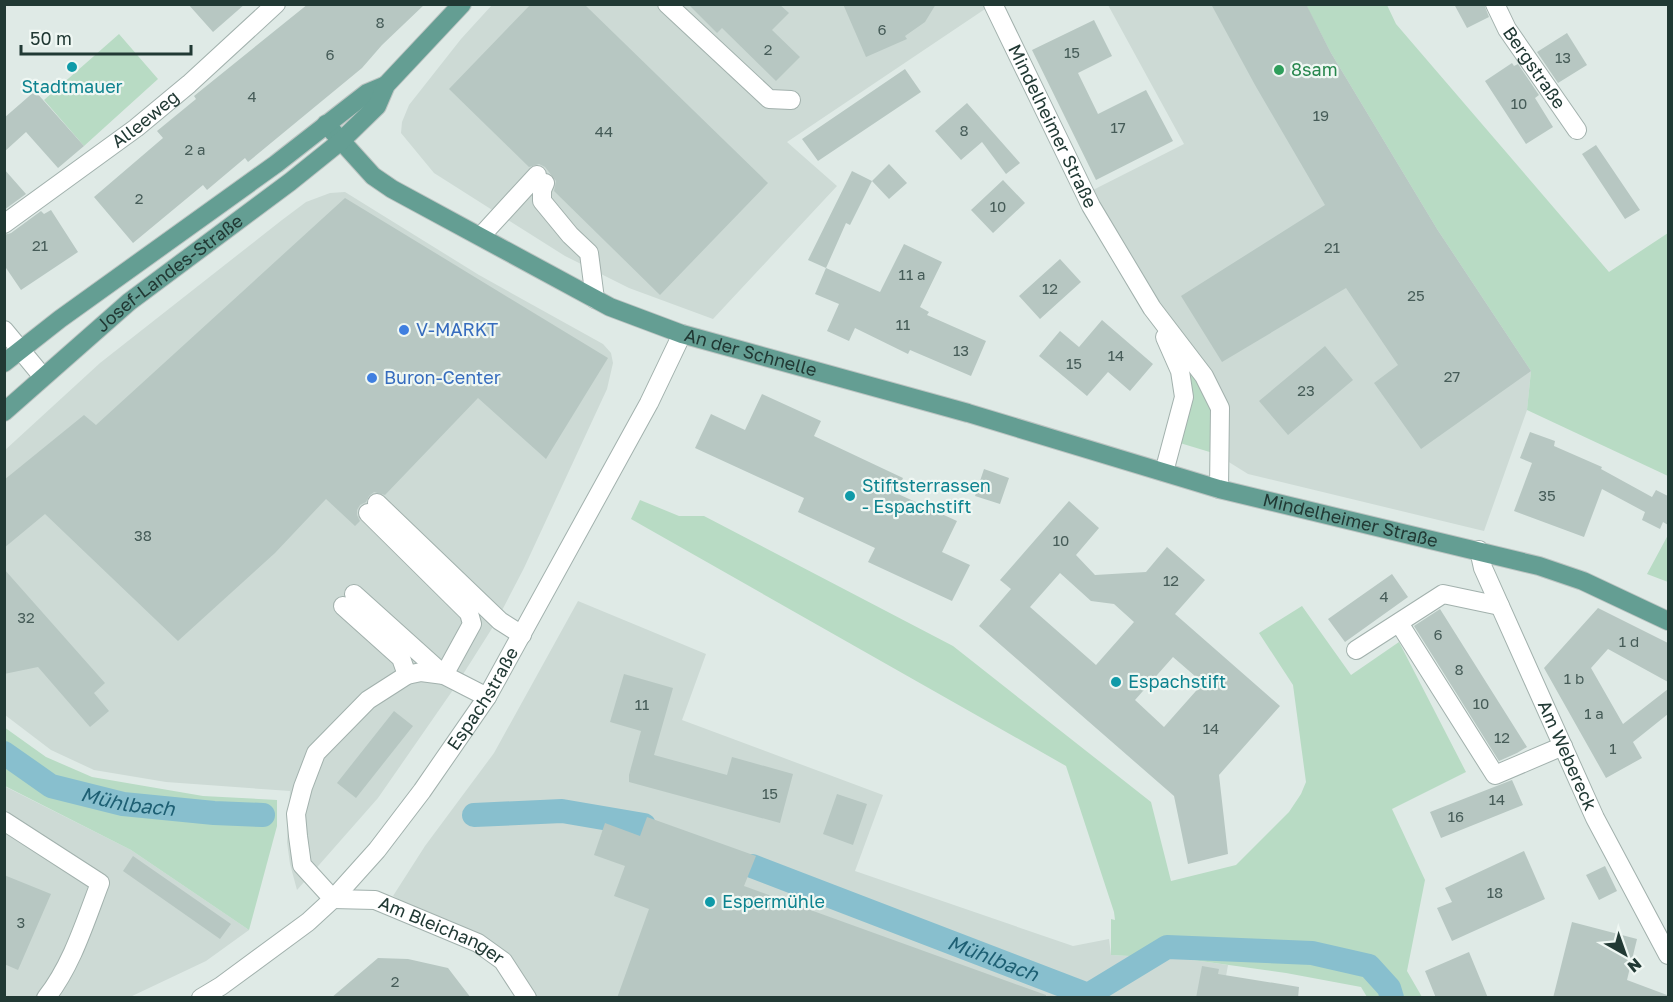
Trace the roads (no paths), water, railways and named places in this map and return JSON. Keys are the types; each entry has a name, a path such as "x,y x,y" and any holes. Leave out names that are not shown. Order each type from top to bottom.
{"main road":[{"path":"386,85 462,4"},
{"name":"Josef-Landes-Straße","path":"4,363 367,93 386,85"},
{"name":"Josef-Landes-Straße","path":"4,412 129,302 290,182 341,141 377,106 386,85"},
{"name":"An der Schnelle","path":"326,124 373,176 392,189 610,307 682,334 968,413 1219,489"},
{"name":"Mindelheimer Straße","path":"1219,489 1539,566 1583,581 1668,621"}],"street":[{"name":"Alleeweg","path":"4,224 136,128 189,84 276,4"},
{"path":"667,4 769,99 791,100"},
{"name":"Mindelheimer Straße","path":"993,4 1090,206 1152,308 1203,376 1220,408 1219,489"},
{"name":"Bergstraße","path":"1495,4 1507,29 1539,79 1577,130"},
{"path":"480,236 541,179 542,201 589,254 595,299"},
{"name":"Mindelheimer Straße","path":"1152,308 1180,371 1184,397 1164,472"},
{"path":"4,330 43,377"},
{"name":"Espachstraße","path":"201,998 308,922 333,899 377,850 403,816 487,697 649,403 682,334"},
{"path":"372,508 454,588 522,635"},
{"name":"Am Webereck","path":"1479,550 1483,568 1595,818 1668,955"},
{"path":"444,675 472,624 469,613 454,588"},
{"path":"1356,650 1443,594 1500,606"},
{"path":"407,675 401,658 348,600 444,675 487,697"},
{"path":"1398,623 1495,775 1563,746"},
{"path":"333,899 302,865 296,814 316,753 368,700 407,675 422,672 444,675"},
{"path":"4,821 100,883 81,933 60,978 46,998"},
{"name":"Am Bleichanger","path":"333,899 375,900 478,943 503,961 527,998"}],"waterway":[{"name":"Mühlbach","path":"4,753 51,786 123,804 214,813 263,815"},
{"name":"Mühlbach","path":"474,815 562,811 644,825"},
{"name":"Mühlbach","path":"752,866 1088,995 1167,947 1312,953 1369,966 1389,988 1392,998"}],"place":[{"name":"Stadtmauer","path":"72,67"},
{"name":"8sam","path":"1279,70"},
{"name":"V-MARKT","path":"404,330"},
{"name":"Buron-Center","path":"372,378"},
{"name":"Stiftsterrassen - Espachstift","path":"850,496"},
{"name":"Espachstift","path":"1116,682"},
{"name":"Espermühle","path":"710,902"}]}
